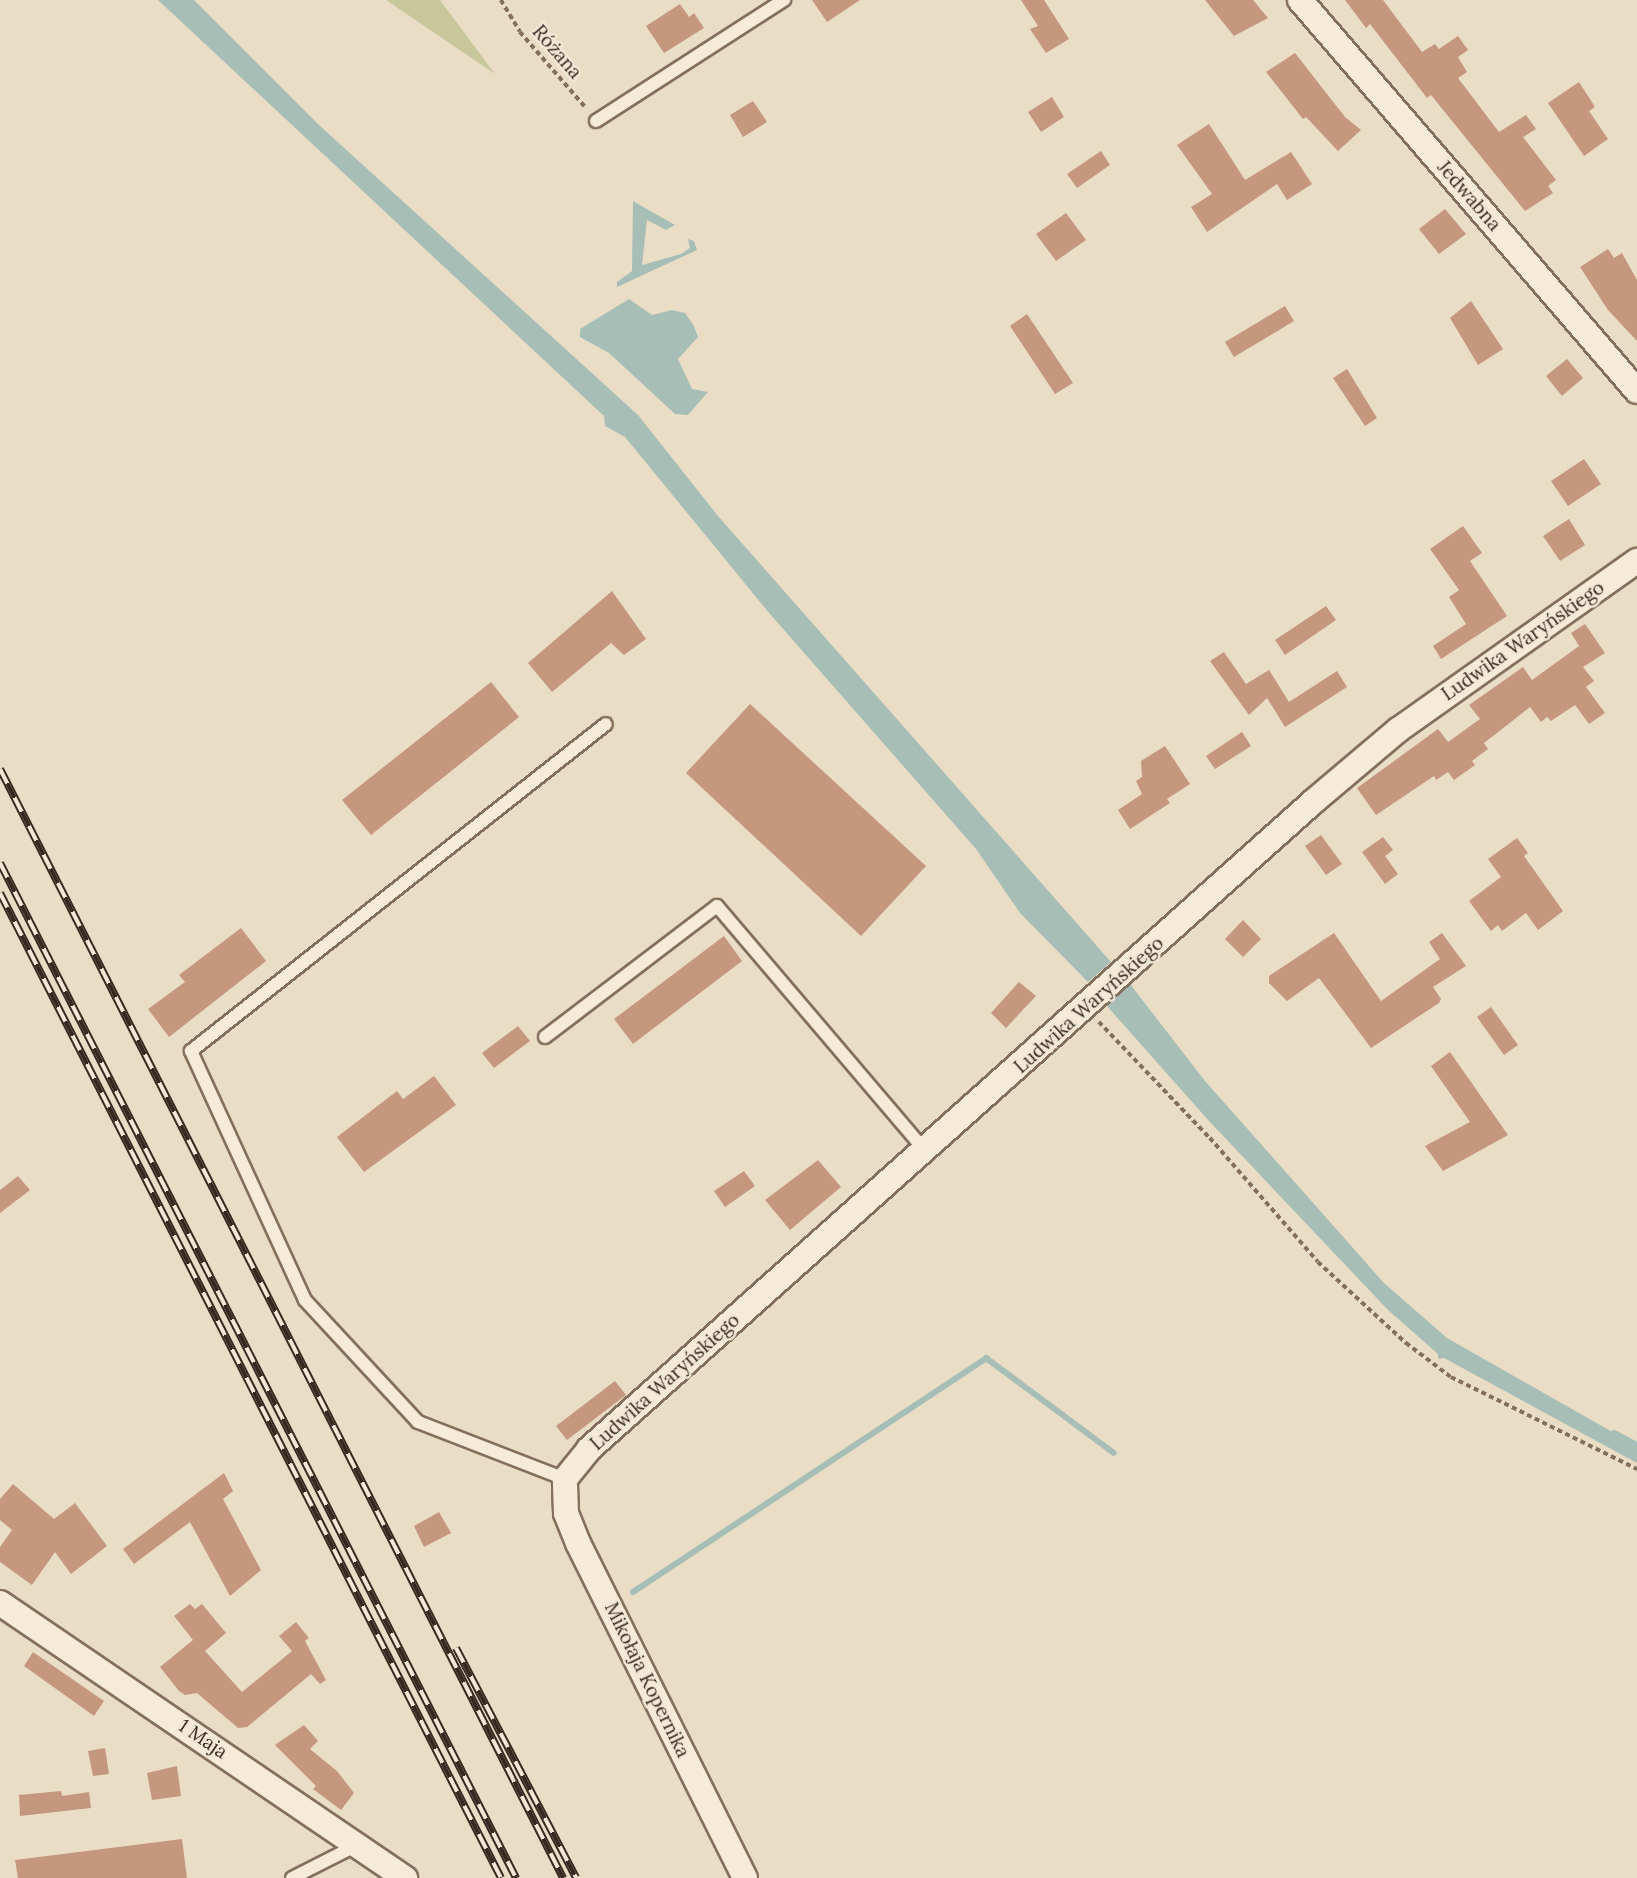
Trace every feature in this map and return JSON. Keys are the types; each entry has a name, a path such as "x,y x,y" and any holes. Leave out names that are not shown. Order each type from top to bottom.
{"street":[{"name":"Jedwabna","path":"1300,0 1637,391"},
{"name":"Ludwika Waryńskiego","path":"565,1479 589,1450 1398,730 1637,561"},
{"name":"Mikołaja Kopernika","path":"565,1479 566,1513 578,1542 745,1878"},
{"name":"1 Maja","path":"0,1603 359,1844 405,1878"}],"lane":[{"path":"596,121 784,0"},
{"path":"565,1479 418,1422 306,1300 191,1051 606,724"},
{"path":"545,1037 717,906 925,1150"},
{"path":"292,1878 359,1844"}],"path":[{"name":"Różana","path":"500,0 520,32 596,121"},
{"path":"1086,1008 1210,1138 1318,1262 1406,1343 1451,1377 1637,1469"}],"green space":[{"path":"386,0 440,0 495,74"}],"water":[{"path":"158,0 194,0 319,125 638,415 718,516 1111,962 1088,982 1020,913 976,849 770,614 625,437 605,426 604,416"},
{"path":"633,201 675,225 666,230 647,220 642,265 681,254 690,248 688,239 694,241 697,250 617,287 617,282 632,271"},
{"path":"629,299 652,315 672,310 685,313 694,326 698,337 678,359 692,389 708,392 688,415 675,414 609,353 580,337 580,329"},
{"path":"1130,984 1205,1081 1384,1283 1447,1338 1637,1446 1637,1463 1444,1358 1438,1359 1438,1354 1388,1310 1209,1121 1106,1005"}],"building":[{"path":"812,0 860,0 827,22"},
{"path":"1021,0 1044,0 1069,39 1046,53 1030,29 1038,26"},
{"path":"1205,0 1253,0 1268,18 1234,36"},
{"path":"1345,0 1383,0 1422,52 1435,44 1439,49 1458,36 1468,50 1458,57 1467,72 1458,78 1499,132 1526,115 1536,129 1523,137 1556,180 1548,186 1553,193 1525,211 1431,95 1427,98 1370,24 1366,28"},
{"path":"680,4 689,17 694,13 704,28 664,53 646,26"},
{"path":"1295,53 1345,117 1361,130 1338,151 1306,117 1303,119 1266,72"},
{"path":"1579,82 1595,107 1589,111 1608,139 1584,156 1548,103"},
{"path":"1052,97 1064,117 1041,132 1028,112"},
{"path":"753,101 767,122 743,137 730,115"},
{"path":"1209,124 1245,180 1291,152 1312,184 1287,200 1277,184 1207,232 1191,207 1212,194 1177,145"},
{"path":"1101,151 1110,165 1077,188 1067,174"},
{"path":"1445,209 1466,234 1439,254 1419,229"},
{"path":"1066,213 1086,240 1056,261 1036,234"},
{"path":"1608,249 1614,258 1622,253 1637,280 1637,341 1608,310 1580,267"},
{"path":"1471,301 1503,349 1478,365 1450,318"},
{"path":"1285,306 1294,321 1234,357 1225,342"},
{"path":"1027,314 1073,383 1055,394 1010,326"},
{"path":"1567,359 1583,378 1562,396 1546,376"},
{"path":"1347,369 1377,418 1365,426 1333,378"},
{"path":"1584,459 1601,484 1568,506 1551,481"},
{"path":"1569,519 1585,545 1560,561 1543,536"},
{"path":"1463,526 1482,553 1470,561 1507,616 1441,659 1433,646 1466,624 1449,597 1459,590 1430,549"},
{"path":"612,591 646,639 624,655 611,643 552,692 528,663"},
{"path":"1326,606 1336,620 1285,655 1275,640"},
{"path":"1585,624 1605,653 1583,667 1594,681 1586,687 1605,713 1589,724 1575,705 1551,721 1547,717 1541,722 1530,707 1484,743 1488,749 1472,761 1475,765 1454,780 1448,772 1436,780 1434,776 1376,815 1357,788 1438,729 1448,742 1480,719 1469,705 1523,667 1532,680 1579,646 1571,633"},
{"path":"1224,652 1246,684 1269,670 1289,702 1337,671 1347,687 1285,727 1267,698 1249,715 1210,661"},
{"path":"491,682 519,717 371,835 342,800"},
{"path":"750,704 926,866 861,936 686,773"},
{"path":"1242,732 1251,746 1215,769 1206,756"},
{"path":"1165,746 1190,784 1167,799 1170,803 1130,829 1118,810 1142,794 1136,781 1142,777 1141,761"},
{"path":"1321,835 1342,864 1326,875 1305,846"},
{"path":"1383,837 1393,850 1385,856 1398,874 1385,884 1362,852"},
{"path":"1517,838 1528,853 1524,856 1563,911 1538,930 1526,913 1502,931 1498,925 1491,931 1469,901 1501,877 1488,859"},
{"path":"1243,920 1261,939 1243,957 1225,939"},
{"path":"241,928 266,961 169,1037 148,1009 185,982 179,975"},
{"path":"1334,933 1381,1001 1440,959 1429,942 1442,933 1466,966 1433,987 1441,999 1439,1003 1371,1048 1319,978 1287,1001 1269,983 1269,976"},
{"path":"724,936 742,961 633,1044 614,1019"},
{"path":"1019,982 1036,996 1006,1028 991,1013"},
{"path":"1491,1007 1518,1045 1504,1055 1477,1017"},
{"path":"518,1026 530,1041 494,1068 482,1053"},
{"path":"1450,1052 1508,1135 1443,1171 1425,1146 1470,1122 1431,1066"},
{"path":"434,1076 456,1105 364,1172 337,1137 397,1091 403,1099"},
{"path":"818,1160 841,1187 790,1230 765,1200"},
{"path":"744,1171 755,1186 725,1207 714,1191"},
{"path":"18,1176 30,1190 0,1213 0,1190"},
{"path":"615,1381 626,1395 567,1440 556,1426"},
{"path":"224,1473 233,1491 223,1499 261,1570 230,1596 190,1522 134,1564 123,1549"},
{"path":"13,1484 54,1519 75,1503 107,1546 71,1574 55,1552 32,1585 0,1562 0,1547 12,1530 0,1520 0,1499"},
{"path":"439,1512 451,1533 424,1547 414,1526"},
{"path":"190,1604 195,1609 202,1604 226,1633 205,1651 242,1692 292,1651 279,1636 296,1622 309,1638 305,1641 326,1680 320,1684 311,1674 247,1727 238,1728 197,1693 185,1695 179,1691 160,1667 193,1640 174,1616"},
{"path":"33,1652 104,1701 94,1716 24,1666"},
{"path":"304,1725 318,1741 310,1749 337,1771 354,1793 341,1810 313,1789 316,1786 275,1745"},
{"path":"105,1748 109,1774 93,1776 88,1751"},
{"path":"177,1766 181,1796 152,1800 147,1773"},
{"path":"61,1791 62,1796 89,1792 91,1808 20,1816 19,1795"},
{"path":"182,1839 187,1878 18,1878 15,1860"}],"waterway":[{"path":"633,1592 986,1358 1114,1453"},
{"path":"1614,1433 1637,1445"}],"railway":[{"path":"0,769 563,1878"},
{"path":"0,863 516,1878"},
{"path":"0,893 501,1878"},
{"path":"456,1648 576,1878"}]}
